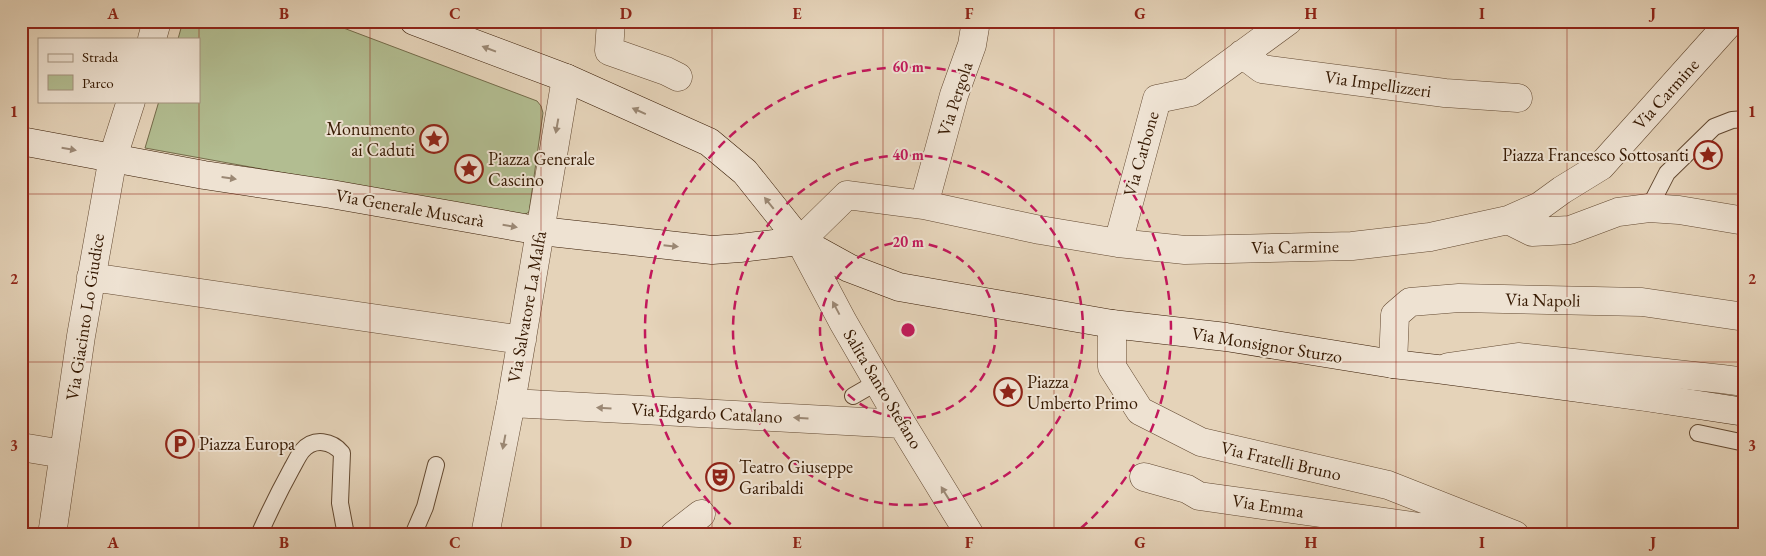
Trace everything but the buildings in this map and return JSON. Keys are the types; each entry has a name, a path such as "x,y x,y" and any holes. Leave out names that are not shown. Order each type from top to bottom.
{"street":[{"path":"152,38 157,21"},
{"path":"414,21 566,78 709,142 745,172 800,241"},
{"path":"611,21 610,51 678,77"},
{"name":"Via Pergola","path":"924,204 954,95 972,45 976,21"},
{"name":"Via Carbone","path":"1118,242 1157,99 1191,92 1288,21"},
{"name":"Via Carmine","path":"800,241 847,195 924,204 1040,230 1185,250 1352,246 1430,237 1508,220 1540,206 1601,166 1731,21"},
{"name":"Via Impellizzeri","path":"1242,54 1262,69 1445,93 1518,98"},
{"name":"Via Salvatore La Malfa","path":"485,535 511,403 566,78"},
{"name":"Via Giacinto Lo Giudice","path":"52,535 91,277 113,157 131,102"},
{"name":"Via Generale Muscarà","path":"21,142 113,157 204,175 331,194 541,231 712,250 800,241"},
{"path":"1508,220 1532,232 1570,230 1618,212 1649,208 1679,210 1745,222"},
{"name":"Via Monsignor Sturzo","path":"800,241 849,268 899,288 1112,324 1226,337 1393,364 1437,368 1745,412"},
{"name":"Salita Santo Stefano","path":"800,241 843,322 879,381 902,424 970,535"},
{"path":"91,277 522,340"},
{"name":"Via Napoli","path":"1393,364 1395,315 1410,302 1459,298 1642,302 1745,317"},
{"name":"Via Fratelli Bruno","path":"1112,324 1112,367 1140,411 1201,442 1388,485 1515,535"},
{"path":"1437,368 1518,357 1745,382"},
{"name":"Via Edgardo Catalano","path":"511,403 844,407 902,424"},
{"path":"21,447 63,454"},
{"name":"Via Emma","path":"1144,478 1187,489 1199,496 1434,529 1453,535"},
{"path":"674,535 701,514"}],"lane":[{"path":"1649,208 1667,173 1714,127 1732,120 1745,119"},
{"path":"844,407 879,381"},
{"path":"1698,433 1745,443"},
{"path":"259,535 281,487 302,451 316,443 330,443 342,453 340,503 346,535"},
{"path":"414,535 425,507 436,465"}],"green space":[{"path":"183,21 325,21 537,101 543,113 529,212 522,216 145,148 159,102 200,102 200,38 178,38"}],"place":[{"name":"Monumento ai Caduti","path":"434,139"},
{"name":"Piazza Francesco Sottosanti","path":"1708,155"},
{"name":"Piazza Generale Cascino","path":"469,169"},
{"name":"Piazza Umberto Primo","path":"1008,392"},
{"name":"Piazza Europa","path":"180,444"},
{"name":"Teatro Giuseppe Garibaldi","path":"720,477"}]}
